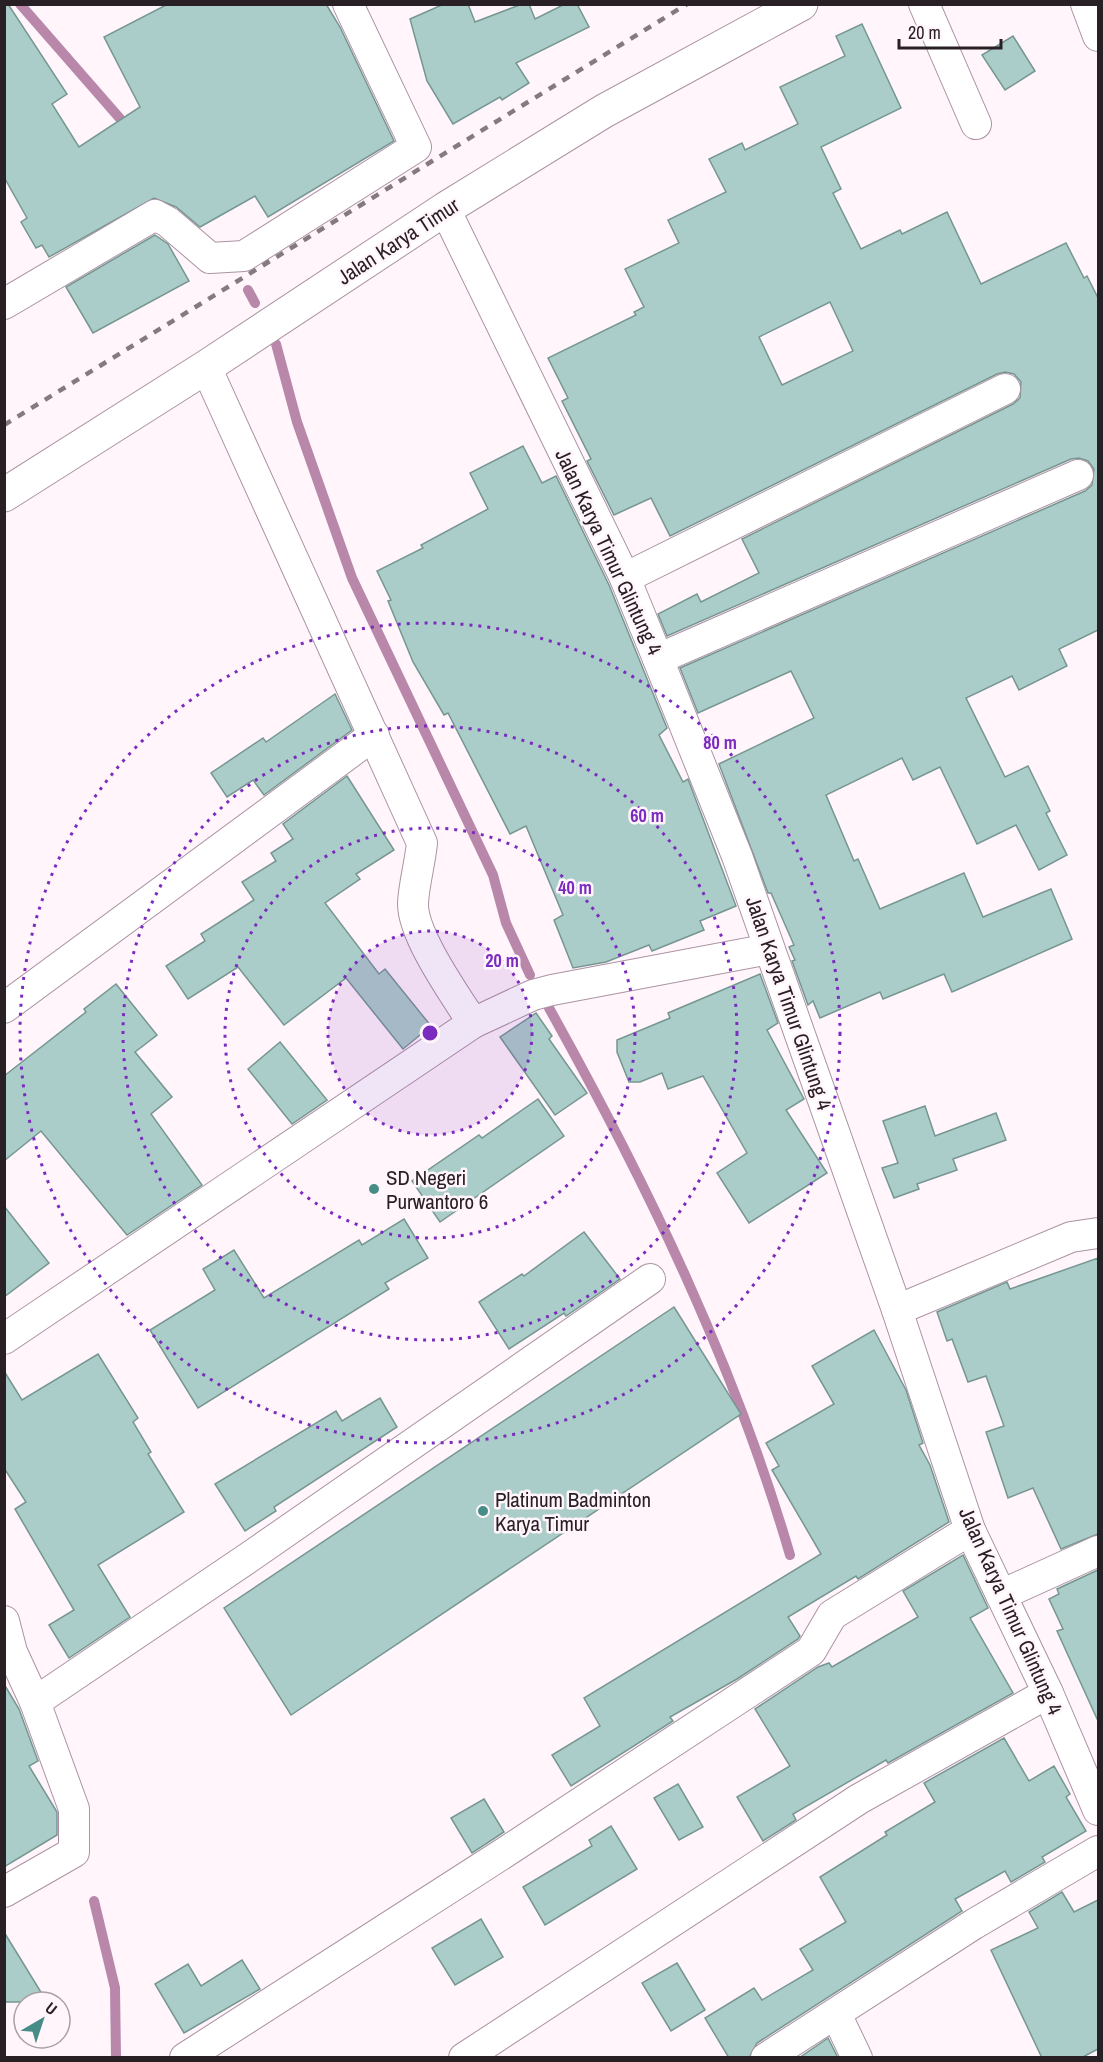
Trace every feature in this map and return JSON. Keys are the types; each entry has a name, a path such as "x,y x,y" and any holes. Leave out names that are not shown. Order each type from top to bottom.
{"street":[{"path":"4,304 155,215 168,222 210,258 244,256 416,147 348,4"},
{"name":"Jalan Karya Timur","path":"4,495 207,367 445,209 604,111 801,4"},
{"path":"924,4 976,124"},
{"path":"1086,4 1098,36"},
{"name":"Jalan Karya Timur Glintung 4","path":"445,209 625,578 737,856 897,1310 970,1530 1048,1693 1098,1810"},
{"path":"207,367 422,843 413,905 423,936 441,972 473,1023"},
{"path":"625,578 1005,389"},
{"path":"658,659 1078,475"},
{"path":"4,1008 374,735"},
{"path":"4,1339 473,1023 533,995 552,990 769,949"},
{"path":"897,1310 1071,1238 1098,1233"},
{"path":"35,1702 267,1545 650,1279"},
{"path":"185,2058 507,1851 811,1651 832,1615 970,1530"},
{"path":"1001,1595 1098,1551"},
{"path":"4,1621 8,1654 35,1702 74,1809 74,1852 4,1892"},
{"path":"464,2058 859,1799 1048,1693"},
{"path":"766,2058 974,1924 1098,1851"},
{"path":"836,2014 857,2058"}],"building":[{"path":"4,4 8,4 67,94 52,104 79,147 140,107 104,37 168,4 326,4 340,27 394,141 268,217 255,196 200,227 176,207 154,198 49,257 42,245 36,248 21,222 27,218 4,177"},
{"path":"444,4 468,4 475,22 522,4 529,4 535,19 565,4 577,4 589,27 516,63 529,83 502,100 500,97 453,124 427,81 410,19"},
{"path":"862,24 901,108 821,147 841,189 833,193 861,249 900,230 902,234 947,212 981,284 1066,243 1084,278 1087,276 1098,298 1098,630 1059,649 1067,666 1019,690 1012,676 966,698 1005,777 1028,766 1050,811 1046,813 1067,855 1039,870 1016,825 977,844 940,767 913,780 902,758 826,795 854,861 858,859 880,909 964,873 983,917 1051,889 1072,939 952,992 944,974 883,999 880,992 820,1018 813,1001 808,1005 792,961 795,960 789,947 794,945 771,893 768,893 719,764 814,718 791,671 698,713 680,668 1085,491 1092,485 1094,469 1088,461 1079,458 1071,459 667,636 658,614 697,594 701,602 759,573 742,539 1013,404 1020,398 1021,382 1014,374 1005,372 997,374 670,536 651,498 614,515 587,461 591,459 562,401 568,398 548,358 636,315 634,312 644,307 625,269 679,243 668,220 726,192 709,159 742,143 745,150 798,124 780,87 845,56 836,36","holes":["830,302 853,351 782,385 759,337"]},
{"path":"1013,36 1035,71 1005,90 982,55"},
{"path":"155,235 168,244 189,281 93,333 66,287"},
{"path":"523,446 542,483 556,476 609,585 667,728 659,735 683,782 688,779 736,906 700,921 704,930 652,951 649,945 606,962 573,968 554,920 563,915 526,826 510,834 448,713 444,715 413,662 388,601 391,600 377,571 423,548 421,545 488,509 470,473"},
{"path":"335,694 352,730 264,795 253,780 227,797 211,773 263,738 266,742"},
{"path":"347,776 394,850 356,874 360,879 325,903 379,974 385,969 431,1026 403,1049 346,978 284,1025 238,967 188,999 166,966 205,941 201,934 254,900 242,882 276,861 271,853 293,839 283,824"},
{"path":"760,974 778,1023 767,1030 804,1099 786,1110 827,1173 749,1223 717,1173 747,1153 703,1076 668,1089 662,1073 640,1082 629,1082 617,1052 617,1040 670,1018 668,1013"},
{"path":"116,984 157,1035 135,1052 172,1097 151,1114 202,1185 127,1235 41,1131 4,1161 4,1076 86,1012 84,1009"},
{"path":"536,1013 552,1036 549,1039 587,1093 555,1115 500,1037"},
{"path":"280,1042 327,1100 292,1124 248,1069"},
{"path":"538,1099 564,1136 440,1222 412,1181 479,1135 482,1138"},
{"path":"925,1106 935,1136 996,1113 1006,1140 953,1159 957,1170 917,1184 919,1189 894,1198 882,1168 898,1163 883,1121"},
{"path":"4,1206 49,1263 4,1297"},
{"path":"404,1219 428,1258 385,1283 389,1289 198,1408 150,1330 215,1290 203,1269 234,1250 264,1298 359,1240 362,1245"},
{"path":"584,1232 620,1279 566,1316 564,1313 509,1349 479,1302 522,1274 524,1276"},
{"path":"1098,1258 1098,1534 1061,1549 1033,1488 1008,1498 986,1432 1004,1426 986,1376 968,1382 952,1339 947,1341 937,1312 1007,1282 1010,1289"},
{"name":"Platinum Badminton Karya Timur","path":"674,1307 741,1414 291,1715 224,1608"},
{"path":"874,1330 906,1390 923,1443 919,1445 930,1465 949,1522 858,1579 856,1576 788,1617 800,1636 798,1639 737,1679 670,1717 673,1721 571,1786 552,1755 600,1726 584,1698 821,1554 772,1470 779,1466 766,1443 834,1404 812,1366"},
{"path":"98,1354 138,1418 133,1422 151,1452 148,1454 184,1512 98,1565 130,1617 69,1658 49,1625 74,1610 15,1509 26,1502 4,1468 4,1371 22,1400"},
{"path":"380,1398 397,1427 274,1507 276,1511 245,1531 215,1484 336,1411 342,1421"},
{"path":"963,1555 988,1608 970,1618 1013,1693 888,1763 886,1760 793,1814 796,1820 763,1841 737,1797 790,1766 755,1709 818,1667 829,1663 832,1667 918,1617 903,1591"},
{"path":"1098,1570 1098,1721 1057,1631 1063,1629 1049,1599 1059,1594 1057,1589"},
{"path":"4,1684 19,1709 38,1761 29,1766 57,1812 57,1835 4,1867"},
{"path":"1004,1738 1029,1781 1054,1766 1070,1794 1066,1797 1086,1831 1042,1857 1045,1862 1011,1882 1005,1871 955,1899 962,1911 757,2043 749,2058 729,2058 705,2018 754,1988 762,2000 813,1970 800,1949 846,1922 820,1877 887,1835 885,1832 935,1802 924,1783"},
{"path":"678,1784 703,1827 679,1840 654,1798"},
{"path":"484,1799 504,1832 472,1853 451,1818"},
{"path":"611,1826 637,1869 545,1925 523,1887 592,1846 589,1840"},
{"path":"1062,1892 1074,1912 1098,1900 1098,2049 1081,2058 1042,2058 991,1950 1038,1928 1029,1912"},
{"path":"481,1919 503,1957 455,1985 432,1948"},
{"path":"4,1932 40,1990 12,1990 12,2002 4,2002"},
{"path":"242,1960 260,1989 184,2033 155,1984 188,1964 201,1986"},
{"path":"677,1963 705,2010 671,2031 642,1983"},
{"path":"828,2038 838,2058 799,2058"}],"waterway":[{"path":"20,4 130,130"},
{"path":"248,290 255,303"},
{"path":"276,344 297,422 352,578 493,875 506,923 530,975"},
{"path":"549,1008 620,1140 715,1343 768,1484 790,1555"},
{"path":"94,1901 115,1988 116,2058"}],"railway":[{"path":"4,425 687,4"}],"place":[{"name":"SD Negeri Purwantoro 6","path":"374,1189"},
{"name":"Platinum Badminton Karya Timur","path":"483,1511"}]}
